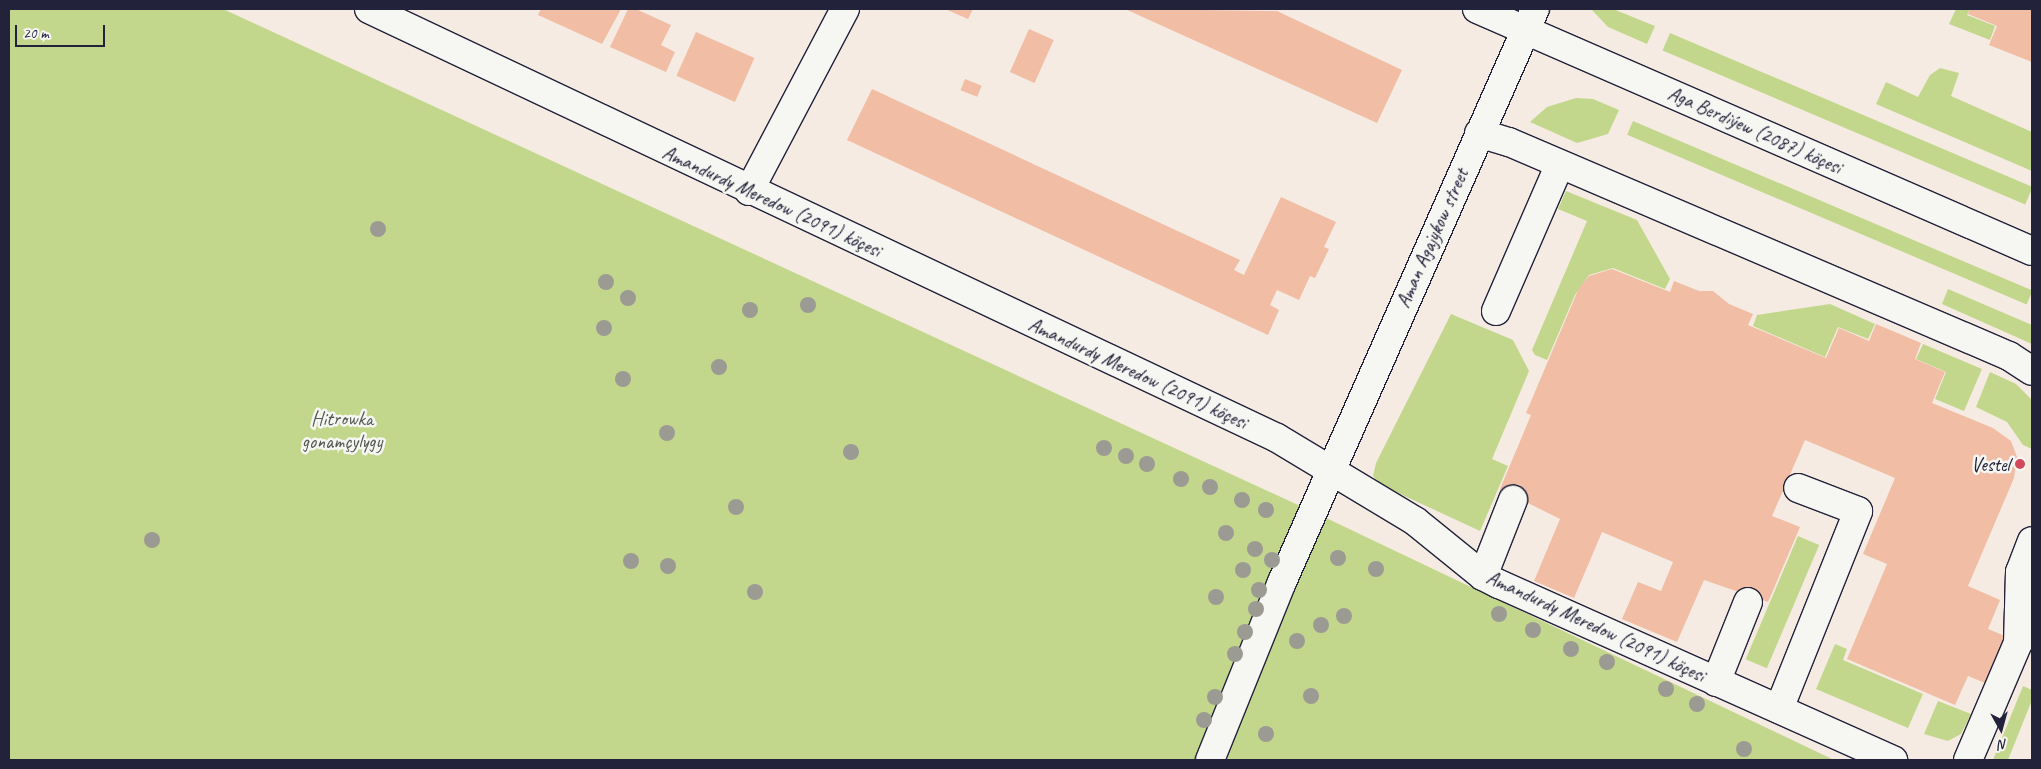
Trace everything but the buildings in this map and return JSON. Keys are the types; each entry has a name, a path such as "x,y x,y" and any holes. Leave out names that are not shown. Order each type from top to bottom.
{"street":[{"name":"Amandurdy Meredow (2091) köçesi","path":"369,9 749,191 1277,438 1415,521 1483,576 1893,760"},
{"path":"749,191 845,9"},
{"name":"Aga Berdiýew (2087) köçesi","path":"1477,9 1530,19 2029,248"},
{"name":"Aman Agajykow street","path":"1210,760 1331,469 1530,19"},
{"path":"1479,132 1560,164 2010,356 2032,371"},
{"path":"1496,311 1560,164"},
{"path":"1779,710 1858,511 1798,488"},
{"path":"1483,576 1513,500"},
{"path":"1968,760 2018,643 2020,572 2032,541"},
{"path":"1716,682 1748,602"}],"green space":[{"name":"Hitrowka gonamçylygy","path":"9,9 223,9 1324,517 1834,760 9,760"},
{"path":"1591,9 1613,9 1655,26 1647,44 1608,27"},
{"path":"1956,9 1970,9 1967,15 1995,26 1990,40 1949,24"},
{"path":"1670,33 2032,187 2025,204 1663,50"},
{"path":"1940,68 1959,73 1951,96 2032,132 2032,171 1876,104 1886,82 1918,97 1930,75"},
{"path":"1576,98 1593,99 1619,110 1608,134 1577,143 1530,122 1547,107"},
{"path":"1633,121 2032,290 2027,304 1627,135"},
{"path":"1566,191 1637,220 1670,279 1665,289 1613,268 1589,275 1575,295 1547,360 1535,355 1532,350 1587,221 1558,209"},
{"path":"1948,289 2032,325 2032,344 1942,304"},
{"path":"1830,304 1875,324 1868,339 1838,327 1825,357 1753,326 1757,315"},
{"path":"1451,314 1513,340 1529,371 1492,459 1508,466 1480,531 1381,485 1373,476 1376,463"},
{"path":"1923,344 1982,369 1964,411 1935,399 1946,372 1916,359"},
{"path":"1990,372 2016,384 2032,400 2032,449 2023,445 2007,422 1976,407"},
{"path":"1798,536 1819,545 1767,668 1746,659"},
{"path":"1835,644 1847,649 1843,660 1923,694 1908,728 1816,689"},
{"path":"2023,686 2032,690 2032,700 2008,760 1993,760"},
{"path":"1938,701 1971,714 1961,734 1948,741 1924,734"}],"place":[{"name":"Vestel","path":"2020,464"}]}
